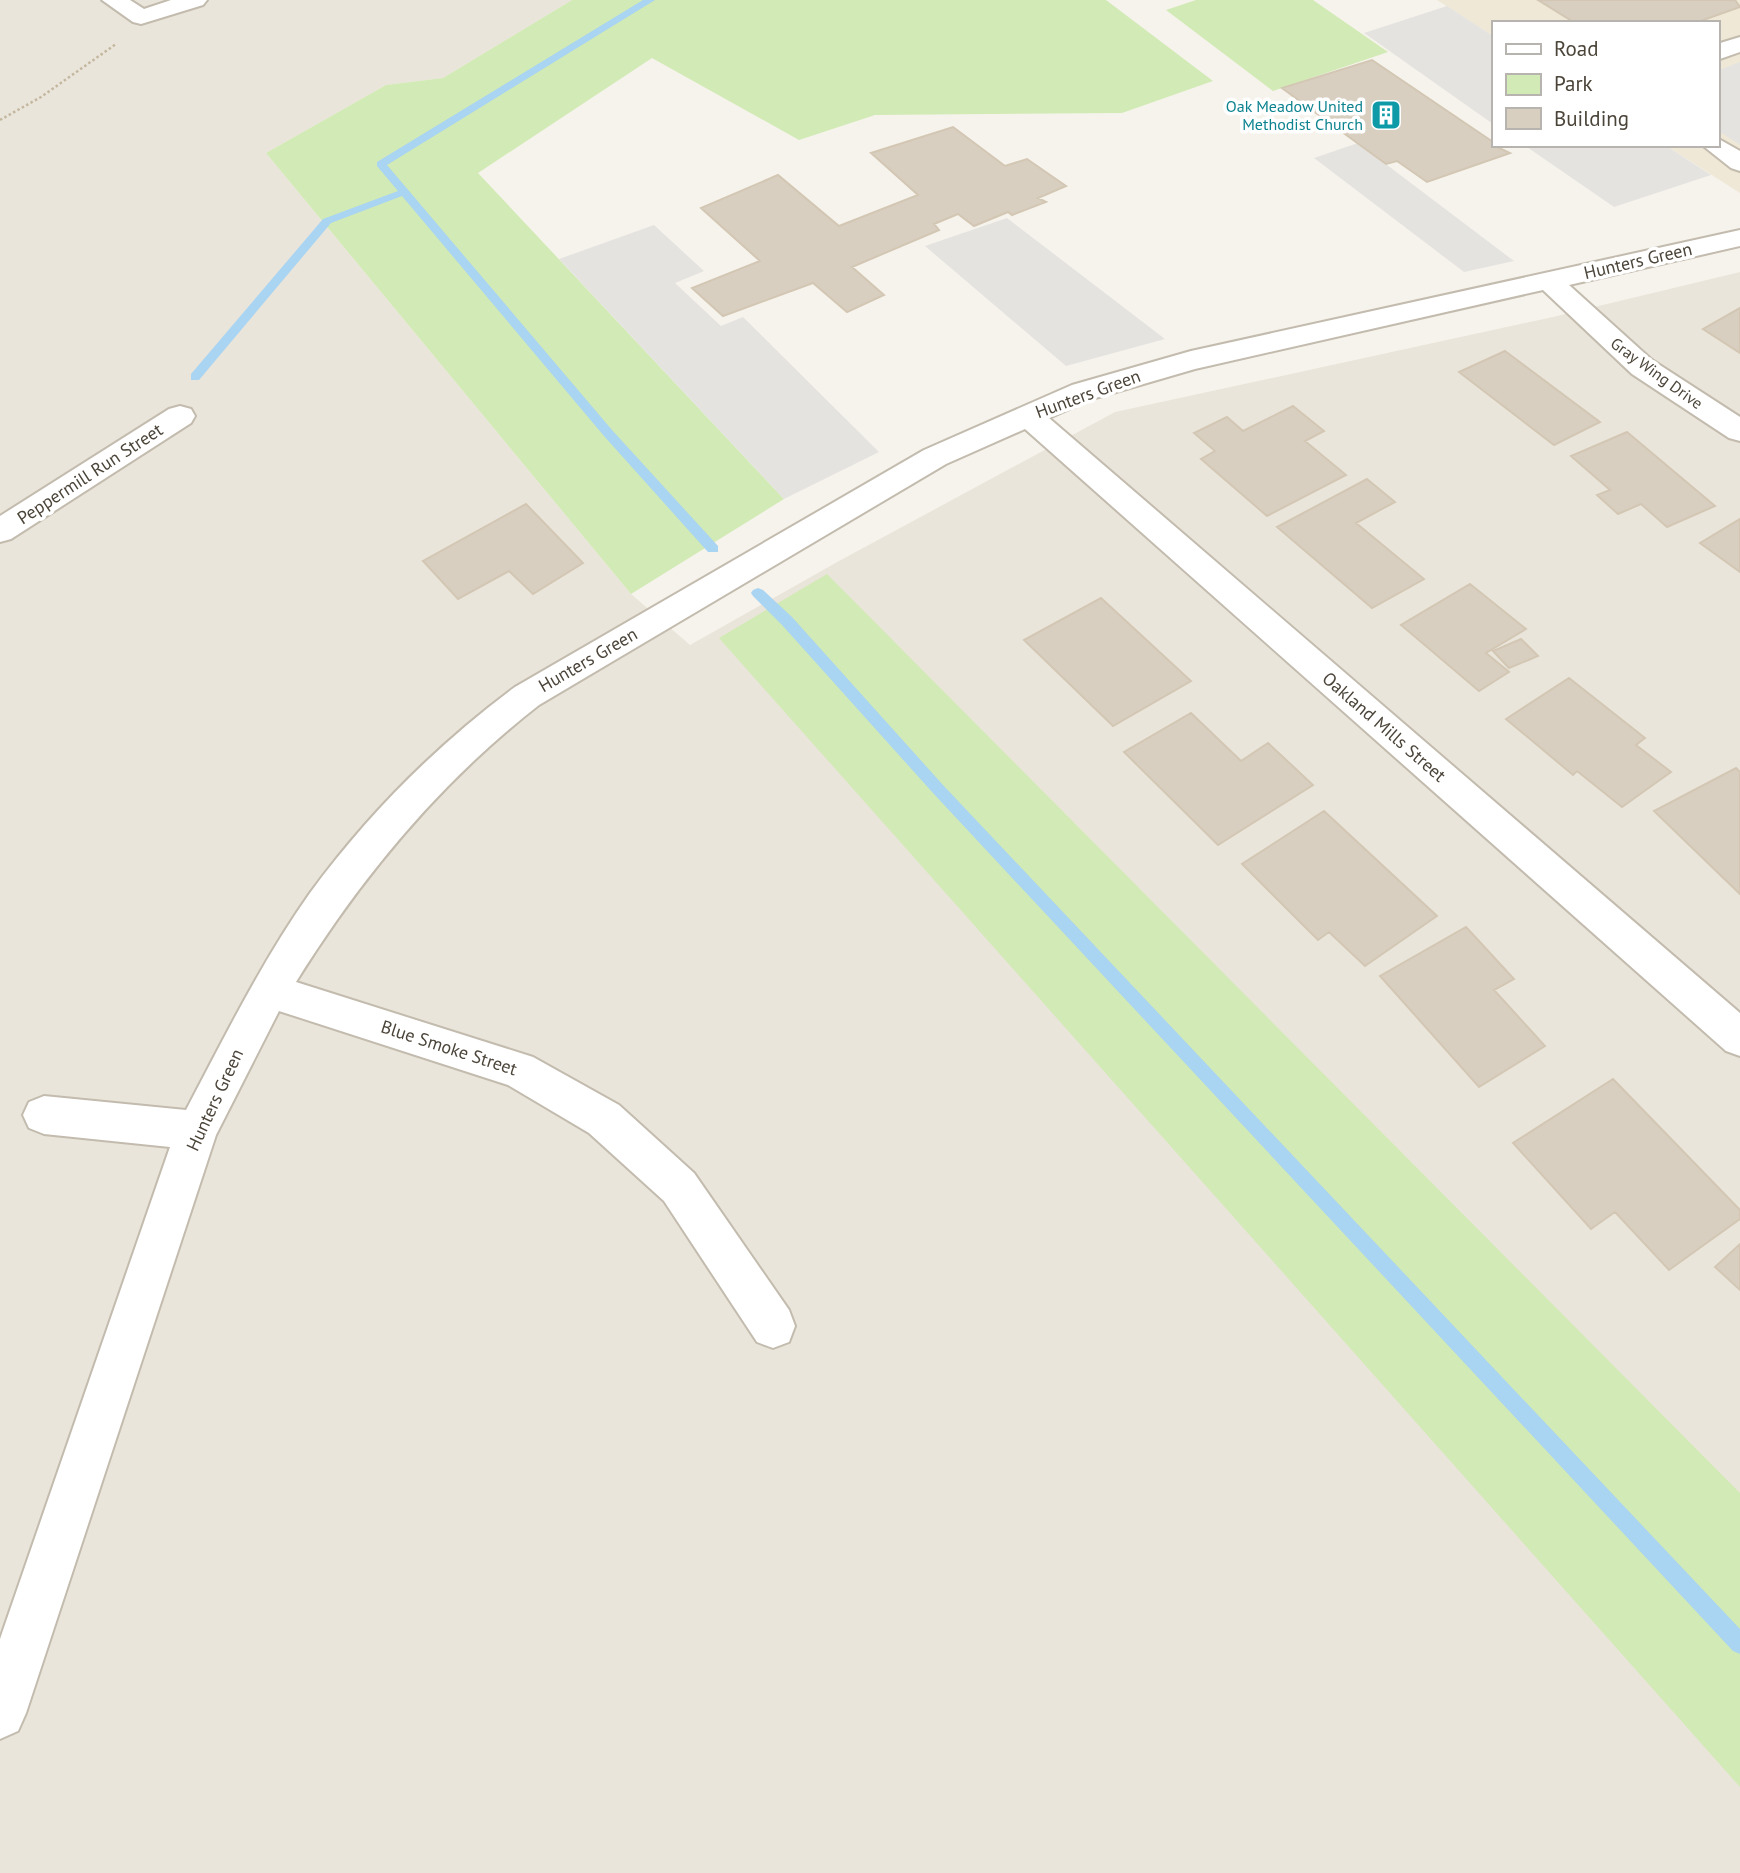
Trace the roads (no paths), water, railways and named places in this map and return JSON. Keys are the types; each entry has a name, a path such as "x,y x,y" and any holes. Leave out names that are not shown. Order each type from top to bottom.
{"street":[{"path":"114,0 141,17 195,0"},
{"path":"1719,52 1740,44"},
{"path":"1718,147 1740,163"},
{"name":"Hunters Green","path":"0,1713 197,1130 269,991 324,904 431,778 497,719 538,689 935,457 1082,392 1191,360 1740,238"},
{"name":"Gray Wing Drive","path":"1549,281 1642,367 1740,431"},
{"name":"Oakland Mills Street","path":"1027,415 1740,1038"},
{"name":"Peppermill Run Street","path":"0,531 180,416"},
{"name":"Blue Smoke Street","path":"269,991 519,1070 604,1119 678,1187 773,1326"},
{"path":"44,1115 197,1130"}],"waterway":[{"path":"650,0 381,164 608,433 713,549"},
{"path":"195,377 327,221 404,192"},
{"path":"758,593 787,621 938,789 1740,1644"}],"place":[{"name":"Oak Meadow United Methodist Church","path":"1386,115"}]}
